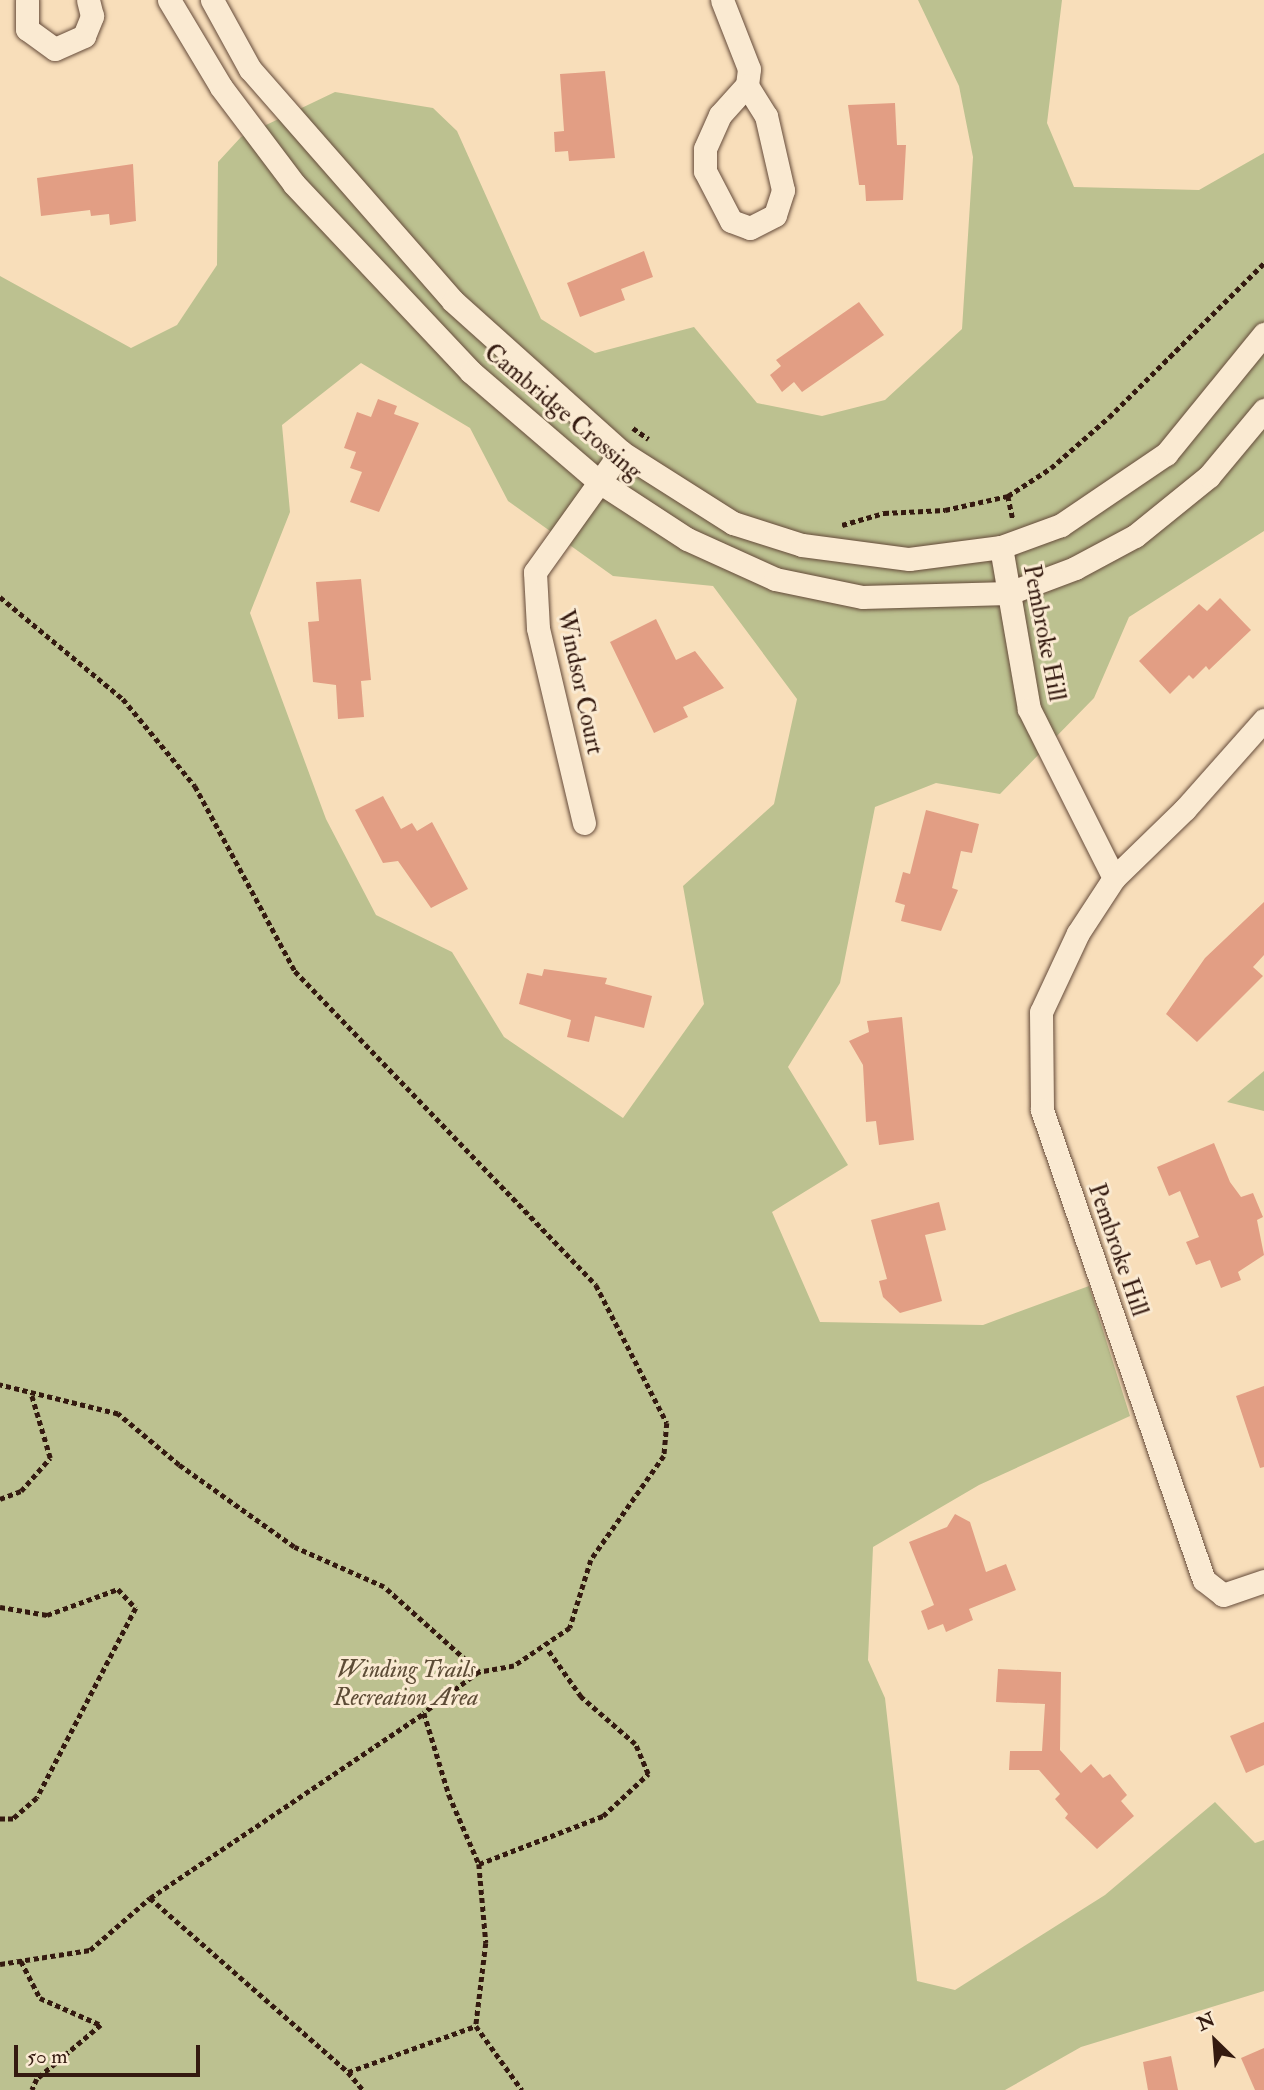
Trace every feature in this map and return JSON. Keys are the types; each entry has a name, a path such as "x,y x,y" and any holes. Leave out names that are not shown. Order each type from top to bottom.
{"street":[{"path":"27,0 27,29 55,49 84,36 92,16 88,0"},
{"name":"Cambridge Crossing","path":"169,0 221,87 294,184 471,372 598,481 687,539 775,579 862,597 1009,593 1075,568 1135,536 1209,476 1264,410"},
{"name":"Cambridge Crossing","path":"212,0 250,69 357,198 453,302 621,452 733,523 802,545 909,559 1001,547 1061,525 1166,454 1264,334"},
{"path":"722,0 749,69 747,86 720,115 705,149 705,171 731,221 750,228 775,215 783,190 766,116 747,86"},
{"name":"Windsor Court","path":"584,823 538,628 536,572 621,452"},
{"name":"Pembroke Hill","path":"1001,547 1029,709 1114,878"},
{"name":"Pembroke Hill","path":"1264,720 1185,809 1114,878 1078,933 1041,1012 1042,1110 1204,1580 1223,1595 1264,1581"}],"path":[{"path":"830,528 884,513 945,510 1008,496 1051,468 1109,417 1264,262"},
{"path":"625,423 656,444"},
{"path":"0,597 123,699 195,786 295,971 596,1285 640,1364 667,1423 664,1456 591,1560 570,1628 547,1649 514,1666 479,1672 424,1713 150,1898 90,1950 0,1964"},
{"path":"0,1385 118,1414 178,1465 294,1547 384,1587 479,1672"},
{"path":"0,1499 21,1491 50,1458 30,1393"},
{"path":"0,1607 47,1615 118,1589 135,1608 37,1798 13,1819 0,1819"},
{"path":"479,1864 603,1816 648,1774 635,1744 581,1697 547,1649"},
{"path":"424,1713 449,1795 479,1864 486,1943 475,2025 522,2090"},
{"path":"150,1898 348,2072 363,2090"},
{"path":"21,1961 40,1998 101,2025 37,2079 32,2090"},
{"path":"348,2072 475,2025"}],"green space":[{"name":"Winding Trails Recreation Area","path":"918,0 1062,0 1047,123 1074,187 1199,190 1264,153 1264,531 1129,617 1094,698 1000,794 936,783 875,807 840,983 788,1067 848,1165 772,1212 820,1322 983,1325 1089,1286 1130,1416 979,1485 873,1547 868,1660 885,1698 917,1981 955,1990 1105,1895 1215,1802 1255,1843 1264,1840 1264,1991 1081,2047 1005,2090 0,2090 0,276 131,348 177,325 217,265 218,162 241,137 335,92 433,108 457,131 541,319 595,353 694,327 757,403 822,416 885,400 962,329 973,157 959,86","holes":["361,363 470,428 508,501 613,576 713,586 797,699 774,804 683,886 704,1004 623,1118 504,1037 452,952 376,915 326,819 250,613 290,512 282,425"]},
{"path":"1264,1071 1264,1111 1227,1102"}],"building":[{"path":"605,71 615,158 569,161 568,151 555,152 554,132 564,131 560,74"},
{"path":"895,103 897,145 906,145 903,200 866,201 865,185 859,185 848,105"},
{"path":"133,164 136,221 110,225 109,214 91,216 90,210 41,216 37,178"},
{"path":"644,251 653,277 621,289 625,300 580,317 567,283"},
{"path":"859,302 884,335 802,392 794,382 782,392 770,375 781,366 776,360"},
{"path":"378,399 397,406 394,414 419,423 379,512 350,502 362,472 350,468 356,452 344,448 357,412 371,417"},
{"path":"361,579 371,680 361,681 364,717 338,719 336,685 313,682 308,622 319,621 316,582"},
{"path":"1220,598 1251,630 1209,670 1206,666 1193,679 1189,675 1170,694 1139,661 1199,604 1207,611"},
{"path":"656,619 676,660 695,651 724,688 683,707 688,717 654,733 610,642"},
{"path":"383,796 401,829 412,823 417,831 432,822 468,889 431,908 398,861 383,863 355,810"},
{"path":"926,810 979,824 972,853 961,851 952,888 958,890 941,931 901,921 905,905 895,902 903,872 910,874"},
{"path":"1264,902 1264,955 1253,967 1263,976 1197,1042 1166,1014 1205,958"},
{"path":"544,969 607,978 605,984 652,996 644,1028 595,1016 589,1042 567,1037 571,1020 519,1004 527,973 542,976"},
{"path":"902,1017 914,1140 879,1145 876,1121 866,1122 863,1065 849,1041 869,1032 867,1021"},
{"path":"1214,1143 1230,1182 1241,1197 1253,1193 1263,1217 1257,1220 1264,1255 1238,1272 1241,1280 1221,1288 1210,1260 1196,1265 1186,1242 1199,1237 1180,1191 1169,1196 1157,1167"},
{"path":"939,1202 946,1230 925,1235 942,1301 900,1313 883,1297 879,1281 887,1279 871,1220"},
{"path":"1264,1386 1264,1467 1260,1468 1236,1396"},
{"path":"955,1514 970,1522 986,1572 1006,1564 1016,1590 969,1609 973,1620 946,1632 943,1624 928,1630 921,1611 934,1605 909,1542 947,1527"},
{"path":"998,1669 1061,1672 1060,1750 1081,1773 1091,1764 1103,1778 1110,1774 1127,1795 1121,1801 1134,1816 1097,1849 1065,1818 1068,1814 1055,1799 1060,1794 1039,1770 1009,1770 1010,1751 1042,1751 1045,1704 996,1702"},
{"path":"1264,1722 1264,1765 1246,1773 1230,1736"},
{"path":"1264,2048 1264,2090 1255,2090 1241,2058"},
{"path":"1171,2056 1178,2090 1148,2090 1143,2062"}]}
